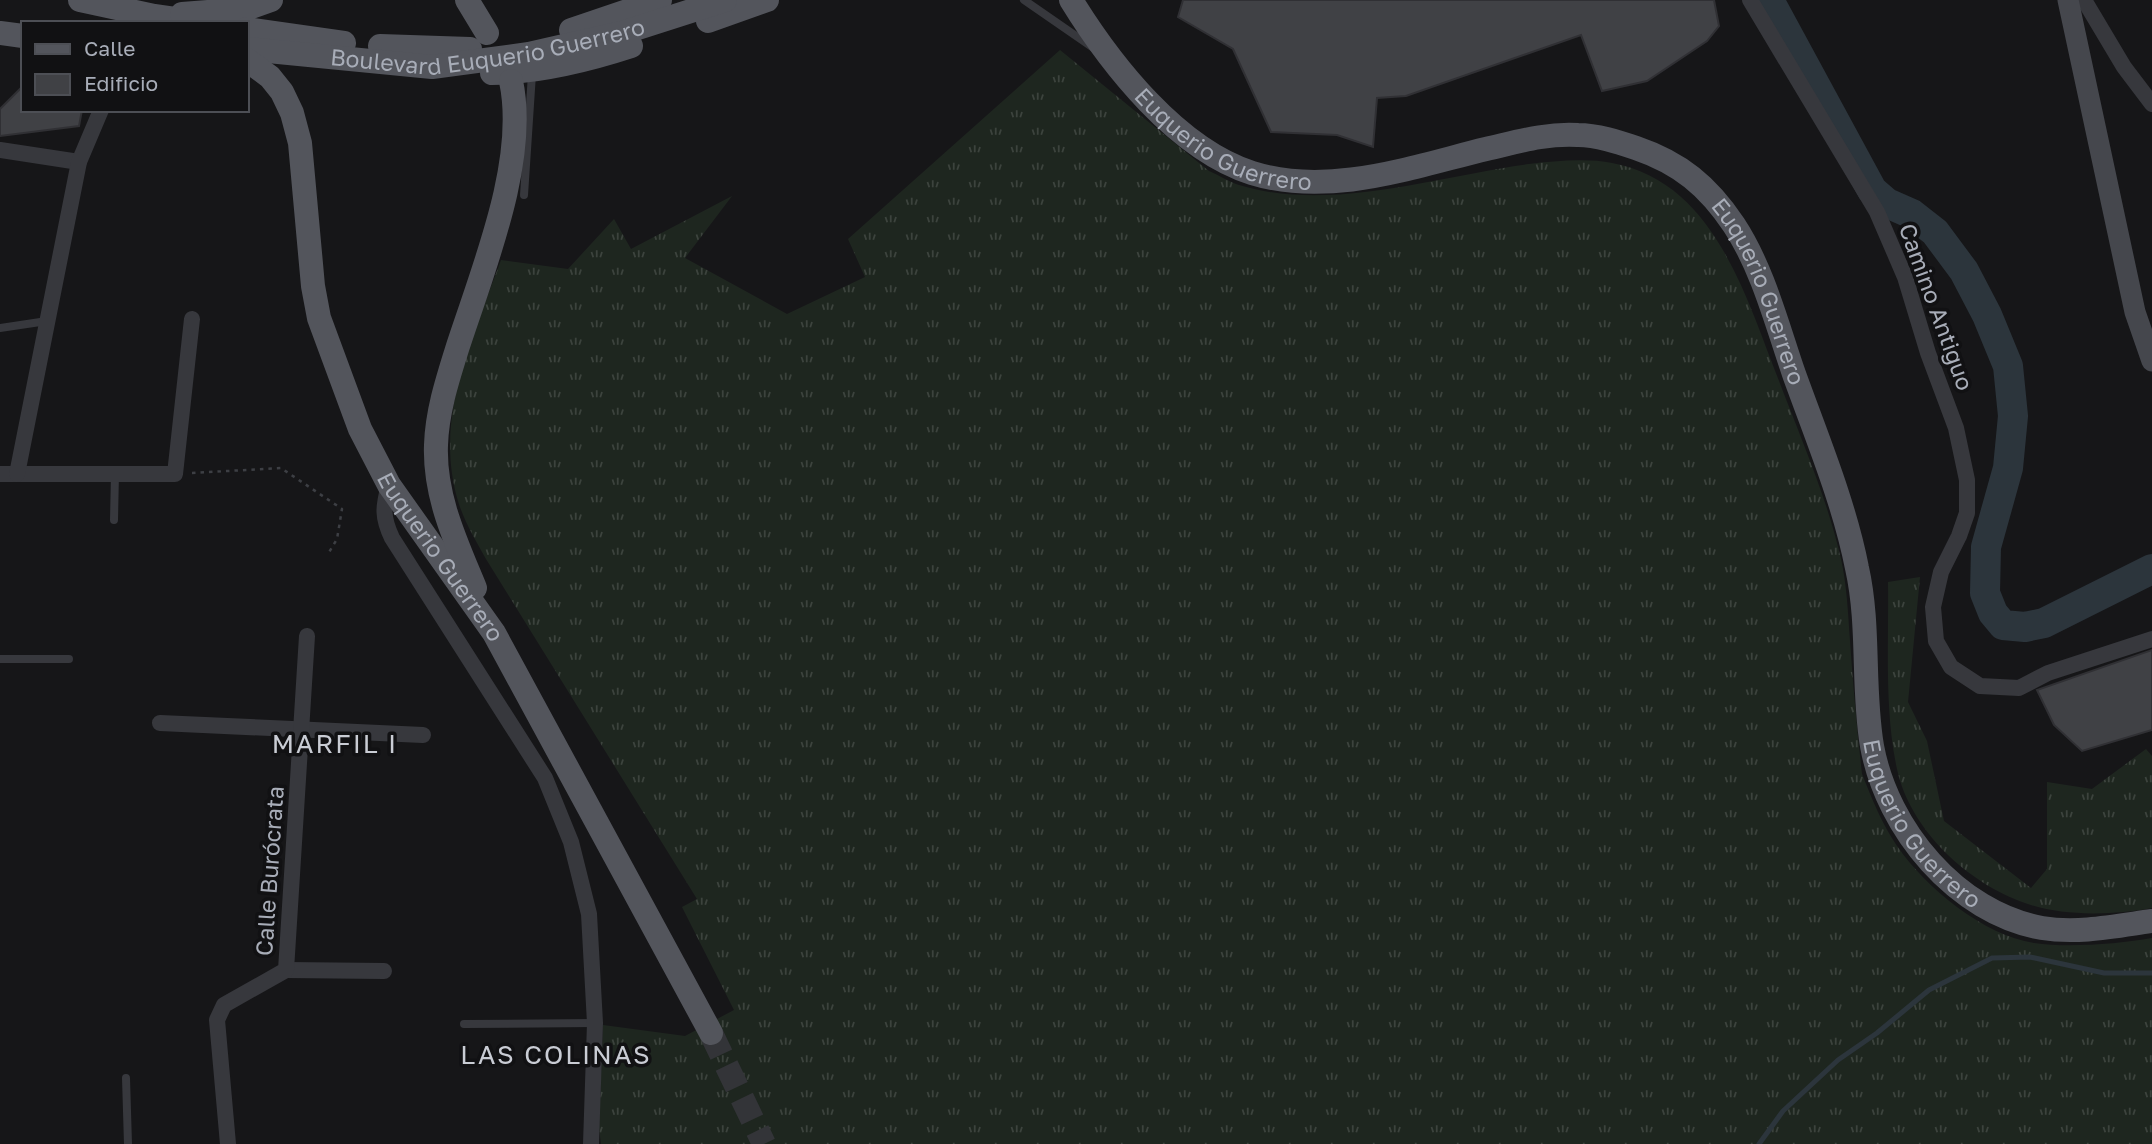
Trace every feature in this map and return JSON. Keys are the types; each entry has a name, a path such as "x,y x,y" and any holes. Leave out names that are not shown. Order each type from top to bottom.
{"main road":[{"path":"80,0 188,21"},
{"path":"153,16 246,9 271,0"},
{"path":"467,0 486,33"},
{"name":"Boulevard Euquerio Guerrero","path":"248,29 353,45 467,49 571,30 660,0"},
{"name":"Boulevard Euquerio Guerrero","path":"248,49 432,67 529,54 622,33 725,0"},
{"path":"432,67 521,76 625,48 767,0"},
{"name":"Euquerio Guerrero","path":"1071,0 1112,61 1175,126 1211,155 1252,173 1288,180 1374,177 1538,136 1581,135 1617,142 1654,154 1688,173 1715,200 1736,227 1757,268 1847,526 1862,600 1872,749 1887,795 1912,839 1940,872 1969,897 2008,919 2044,928 2084,930 2152,921"},
{"path":"2068,0 2135,312 2152,361"},
{"path":"0,33 21,36"},
{"name":"Euquerio Guerrero","path":"248,61 270,77 282,92 292,113 300,143 313,286 319,318 360,429 389,485 494,633 711,1033"},
{"path":"494,633 454,541 441,496 436,446 445,391 487,258 509,169 516,127 515,100 521,76"}],"street":[{"name":"Camino Antiguo","path":"1750,0 1877,212 1905,277 1928,353 1956,428 1967,480 1967,513 1941,572 1933,607 1936,641 1951,667 1980,686 2019,688 2048,673 2152,639"},
{"path":"2084,0 2124,67 2152,104"},
{"path":"17,474 79,162 98,114"},
{"path":"0,150 79,162"},
{"path":"0,474 175,474 192,319"},
{"path":"389,485 384,504 384,523 545,778 571,842 589,914 595,1023 591,1144"},
{"name":"Calle Burócrata","path":"228,1144 216,1020 224,1005 286,970 307,636"},
{"path":"160,723 423,735"},
{"path":"286,970 384,971"}],"lane":[{"path":"1024,0 1112,61"},
{"path":"521,76 524,195"},
{"path":"0,328 47,321"},
{"path":"114,520 115,473"},
{"path":"0,659 69,659"},
{"path":"464,1024 595,1023"},
{"path":"126,1078 128,1144"}],"path":[{"path":"175,474 281,468 342,509 337,539 328,554"}],"green space":[{"path":"1060,50 1209,171 1239,185 1274,193 1346,194 1384,190 1494,169 1582,160 1612,163 1647,174 1677,193 1701,218 1722,248 1739,281 1805,447 1828,514 1845,579 1862,774 1882,820 1897,846 1923,878 1957,907 1995,930 2034,943 2061,945 2109,944 2152,938 2152,1144 601,1144 599,1128 603,1025 685,1036 734,1010 682,907 697,899 486,559 458,501 450,439 453,408 468,348 501,260 568,269 614,219 631,249 732,196 685,258 787,314 865,277 848,239"},
{"path":"1920,577 1908,702 1927,741 1944,821 2031,888 2047,869 2047,782 2092,789 2146,749 2152,756 2152,908 2072,913 2025,903 2004,894 1963,868 1928,833 1914,813 1897,769 1890,723 1888,676 1888,582"}],"building":[{"path":"1183,0 1714,0 1719,26 1707,41 1647,81 1602,91 1581,35 1406,96 1377,98 1373,147 1337,135 1271,132 1233,49 1178,17"},
{"path":"21,88 21,112 82,112 79,126 0,136 0,109"},
{"path":"2152,650 2152,730 2082,751 2054,725 2037,690"}],"waterway":[{"path":"1769,0 1872,190 1887,203 1912,214 1935,232 1964,271 1987,315 2008,366 2013,416 2008,468 1986,547 1985,593 1993,613 2003,625 2025,627 2044,623 2152,569"},
{"path":"1759,1144 1783,1111 1838,1060 1877,1033 1929,990 1992,958 2030,957 2104,973 2152,973"}],"tunnel":[{"path":"711,1033 764,1144"}],"district":[{"name":"MARFIL I","path":"335,744"},
{"name":"LAS COLINAS","path":"556,1055"}]}
